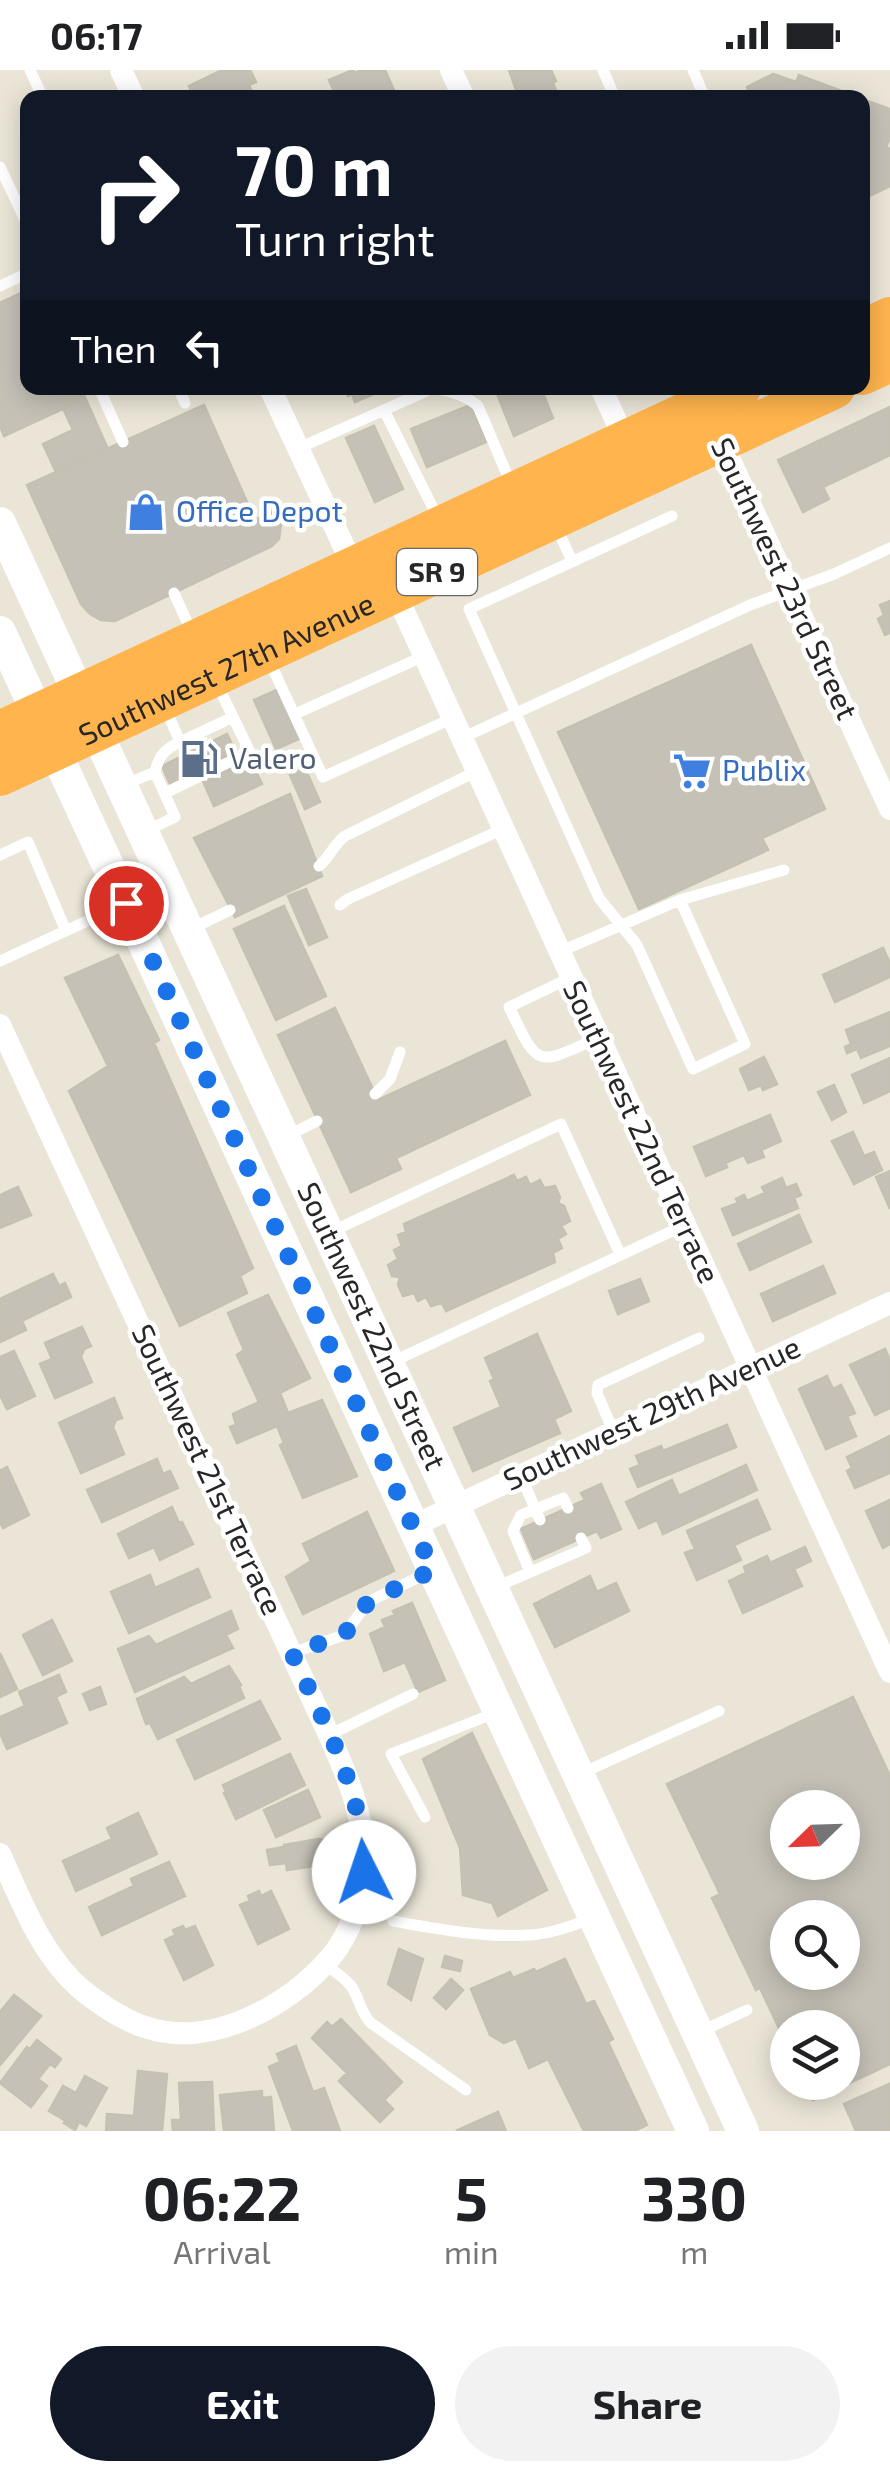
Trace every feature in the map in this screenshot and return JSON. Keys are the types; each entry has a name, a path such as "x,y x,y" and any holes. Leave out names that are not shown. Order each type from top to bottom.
{"highway":[{"name":"Southwest 27th Avenue","path":"0,775 47,731 205,658 354,568 431,531 625,440 721,410 798,395"},
{"name":"Southwest 27th Avenue","path":"89,711 161,699 205,658 266,651 572,510 721,410"},
{"path":"572,510 611,482 619,469 625,440"},
{"path":"395,592 394,578 406,551 431,531"},
{"path":"322,626 350,595 354,568"},
{"name":"Southwest 27th Avenue","path":"0,732 47,731"}],"main road":[{"name":"Southwest 22nd Street","path":"0,523 698,2032 734,2128"},
{"name":"Southwest 22nd Street","path":"0,632 693,2131"},
{"path":"241,1157 284,1138"}],"street":[{"path":"273,395 354,568"},
{"path":"603,395 625,440"},
{"name":"Southwest 23rd Street","path":"721,410 790,590 890,809"},
{"name":"Southwest 22nd Terrace","path":"395,592 890,1672"},
{"name":"Southwest 21st Terrace","path":"0,1025 329,1735 355,1798 364,1872 355,1914 345,1936 332,1956 302,1986 266,2010 219,2027 172,2032 150,2028 104,2006 81,1989 47,1951 0,1854"},
{"name":"Southwest 29th Avenue","path":"413,1526 890,1303"}],"lane":[{"path":"0,167 20,209"},
{"path":"102,395 122,442"},
{"path":"181,395 185,403"},
{"path":"299,448 419,395"},
{"path":"457,395 478,406 515,493"},
{"path":"384,410 431,531"},
{"path":"572,510 572,562"},
{"path":"672,516 469,609 599,898 638,946 693,1068 745,1044 680,900"},
{"path":"266,651 323,777 457,728 517,713 750,605 890,548"},
{"path":"164,794 250,752 174,593"},
{"path":"294,714 424,656"},
{"path":"161,699 180,742"},
{"path":"144,831 176,817 155,772 161,754 166,748 233,717"},
{"path":"318,866 345,836 478,771"},
{"path":"123,786 155,772"},
{"path":"340,905 503,829"},
{"path":"0,854 28,842 66,931"},
{"path":"559,952 680,900 784,870"},
{"path":"0,961 126,903"},
{"path":"189,930 230,910"},
{"path":"570,978 509,1007 528,1047 536,1055 557,1056 598,1038"},
{"path":"375,1094 390,1080 400,1052"},
{"path":"284,1138 318,1121"},
{"path":"328,1233 561,1124 620,1254"},
{"path":"388,1364 685,1225"},
{"path":"614,1433 597,1393 598,1385 699,1338"},
{"path":"521,1476 538,1515"},
{"path":"530,1572 512,1531 521,1516 538,1515 563,1498 568,1508"},
{"path":"492,1588 555,1556 586,1548 581,1538"},
{"path":"292,1653 344,1635 368,1602 433,1570"},
{"path":"329,1735 413,1694"},
{"path":"425,1817 391,1754 499,1711"},
{"path":"578,1775 718,1711"},
{"path":"393,1922 455,1932 527,1935 595,1918"},
{"path":"325,1964 350,1984 363,2015 371,2023 466,2090"},
{"path":"698,2032 747,2010"}],"building":[{"path":"222,70 250,70 256,82 249,85 251,90 191,90 189,86"},
{"path":"353,70 385,70 394,90 333,90 329,80"},
{"path":"509,70 551,70 556,81 556,90 516,90"},
{"path":"773,74 796,82 799,75 839,90 748,90 747,87"},
{"path":"870,102 890,109 890,138 886,147 890,149 890,186 870,196"},
{"path":"20,293 20,395 72,395 76,403 4,436 0,426 0,303"},
{"path":"84,395 108,449 56,472 43,444 73,430 63,408 76,403 73,397"},
{"path":"352,395 371,395 355,402"},
{"path":"497,395 544,395 553,418 514,436"},
{"name":"Office Depot","path":"204,405 255,520 279,509 279,539 272,546 115,621 101,620 81,604 27,485"},
{"path":"470,405 486,442 427,467 411,429"},
{"path":"890,407 890,455 823,487 829,499 803,512 778,460"},
{"path":"374,426 403,489 375,502 346,438"},
{"path":"890,601 890,633 885,635 878,619 884,615 880,605"},
{"name":"Publix","path":"751,645 825,809 762,838 768,850 639,909 558,732"},
{"path":"281,688 303,737 276,749 254,700"},
{"name":"Valero","path":"227,734 236,752 170,784 162,766"},
{"path":"250,759 262,784 214,806 203,781"},
{"path":"305,768 320,802 305,809 290,775"},
{"path":"290,794 322,876 235,917 194,838"},
{"path":"306,889 327,937 309,945 288,896"},
{"path":"284,906 326,996 276,1020 234,929"},
{"path":"883,948 890,963 890,977 835,1002 823,975"},
{"path":"118,955 159,1040 154,1043 253,1268 240,1276 247,1293 180,1326 69,1091 108,1066 65,978"},
{"path":"335,1008 378,1100 505,1041 530,1095 396,1158 401,1169 351,1192 278,1035"},
{"path":"890,1012 890,1046 861,1058 857,1049 847,1053 845,1047 851,1044 846,1030"},
{"path":"764,1057 777,1084 749,1090 740,1069"},
{"path":"890,1058 890,1091 864,1103 852,1075"},
{"path":"834,1085 846,1112 832,1120 818,1092"},
{"path":"770,1115 781,1141 761,1150 764,1157 748,1163 744,1155 706,1176 694,1147"},
{"path":"853,1132 864,1156 874,1152 882,1170 854,1184 832,1141"},
{"path":"890,1171 890,1209 876,1177"},
{"path":"514,1175 517,1181 526,1177 530,1185 540,1180 544,1188 555,1186 560,1197 558,1203 564,1206 570,1221 561,1226 566,1234 558,1239 562,1248 553,1253 555,1262 446,1311 442,1303 431,1306 426,1297 418,1301 414,1293 403,1296 398,1285 400,1277 392,1276 388,1265 398,1259 394,1250 402,1246 398,1235 406,1232 404,1224"},
{"path":"782,1178 786,1188 796,1184 801,1195 794,1198 798,1208 733,1235 722,1209 738,1203 736,1199 744,1195 747,1201 765,1193 762,1187"},
{"path":"18,1187 31,1215 0,1228 0,1195"},
{"path":"799,1215 811,1242 750,1270 738,1244"},
{"path":"823,1266 835,1293 773,1321 761,1294"},
{"path":"53,1274 59,1286 65,1283 71,1297 22,1321 26,1330 0,1342 0,1299"},
{"path":"640,1279 649,1301 618,1314 609,1291"},
{"path":"268,1295 310,1378 280,1393 288,1413 322,1400 357,1476 303,1498 280,1445 284,1443 277,1426 237,1443 230,1427 236,1425 233,1414 259,1402 237,1355 244,1350 228,1313"},
{"path":"82,1327 91,1346 84,1349 81,1357 92,1382 55,1398 40,1364 52,1359 45,1343"},
{"path":"537,1334 571,1411 554,1419 560,1433 473,1471 454,1428 501,1407 485,1358"},
{"path":"885,1349 890,1360 890,1408 875,1415 850,1365"},
{"path":"14,1351 35,1396 7,1409 0,1395 0,1357"},
{"path":"827,1376 833,1389 841,1385 855,1413 847,1416 856,1436 826,1449 799,1389"},
{"path":"114,1398 122,1418 113,1427 124,1454 81,1473 59,1423"},
{"path":"727,1425 736,1447 638,1487 630,1469 640,1465 636,1456 661,1446 663,1451"},
{"path":"890,1436 890,1473 855,1488 847,1471 852,1468 847,1457"},
{"path":"157,1459 163,1474 170,1471 178,1488 102,1522 87,1490"},
{"path":"746,1465 757,1490 663,1534 657,1520 639,1528 626,1502 672,1480 679,1496"},
{"path":"7,1467 29,1515 3,1528 0,1471"},
{"path":"601,1484 621,1529 601,1538 597,1531 534,1559 521,1529 585,1500 581,1493"},
{"path":"757,1500 770,1529 734,1545 741,1560 697,1580 685,1553 695,1549 687,1531"},
{"path":"890,1500 890,1544 883,1548 866,1511"},
{"path":"172,1507 193,1544 160,1560 154,1547 129,1558 118,1534"},
{"path":"367,1512 394,1571 303,1614 286,1577 311,1561 303,1544"},
{"path":"805,1547 811,1561 794,1569 802,1586 743,1613 729,1581 746,1573 744,1567 767,1556 770,1563"},
{"path":"198,1569 210,1597 129,1633 111,1592 150,1575 155,1588"},
{"path":"590,1576 597,1592 616,1583 629,1611 555,1647 534,1604"},
{"path":"412,1603 445,1680 418,1692 405,1662 384,1671 370,1634 385,1627 382,1620 395,1615 393,1611"},
{"path":"231,1611 238,1629 226,1635 233,1648 135,1692 118,1649 149,1636 156,1645"},
{"path":"52,1620 72,1661 43,1675 23,1635"},
{"path":"0,1653 17,1689 0,1697"},
{"path":"229,1666 244,1698 158,1739 150,1723 146,1724 137,1699 184,1677 191,1684"},
{"path":"59,1675 66,1692 56,1697 67,1723 7,1749 0,1733 0,1717 25,1706 19,1692"},
{"path":"100,1687 106,1704 90,1710 83,1694"},
{"path":"853,1697 890,1776 890,2064 860,2078 860,2010 770,2010 760,1988 756,1990 712,1898 720,1894 667,1784"},
{"path":"260,1701 280,1739 195,1779 177,1740"},
{"path":"472,1733 547,1890 498,1916 492,1903 463,1895 460,1848 423,1759"},
{"path":"290,1754 305,1785 236,1819 223,1785"},
{"path":"308,1790 320,1817 276,1837 264,1810"},
{"path":"138,1813 157,1854 76,1891 63,1861 112,1839 107,1828"},
{"path":"326,1840 329,1861 322,1865 287,1870 286,1863 270,1865 267,1850"},
{"path":"169,1862 185,1896 102,1935 89,1907 134,1886 131,1879"},
{"path":"259,1891 261,1896 271,1891 289,1929 258,1944 240,1905"},
{"path":"183,1926 185,1930 195,1926 213,1965 184,1980 165,1940"},
{"path":"399,1949 423,1959 411,2000 388,1984"},
{"path":"445,1956 462,1961 460,1971 442,1967"},
{"path":"565,1959 586,2004 594,2001 613,2039 608,2042 647,2125 634,2131 584,2131 548,2059 529,2068 516,2038 504,2043 490,2035 471,1989 510,1972 513,1978"},
{"path":"451,1979 463,1990 446,2009 434,1998"},
{"path":"14,1995 41,2016 0,2065 0,2012"},
{"path":"341,2019 402,2082 384,2100 393,2109 380,2122 339,2081 347,2073 312,2038 327,2022 332,2027"},
{"path":"37,2040 61,2059 55,2067 50,2064 38,2079 47,2086 31,2107 0,2083 27,2047 30,2049"},
{"path":"296,2046 313,2092 324,2088 340,2131 293,2131 269,2067 280,2062 277,2054"},
{"path":"138,2071 167,2074 162,2131 106,2131 107,2114 134,2116"},
{"path":"85,2076 107,2088 86,2126 79,2122 75,2130 49,2111 63,2086 76,2093"},
{"path":"212,2082 214,2131 173,2131 172,2120 181,2120 179,2083"},
{"path":"889,2084 890,2131 856,2131 844,2104"},
{"path":"262,2091 262,2098 271,2097 274,2131 224,2131 220,2095"},
{"path":"498,2112 506,2131 456,2131"}],"place":[{"name":"Office Depot","path":"146,512"},
{"name":"Valero","path":"199,759"},
{"name":"Publix","path":"692,771"}],"route":[{"path":"126,903 433,1570 368,1602 344,1635 292,1653 355,1798 364,1872"}]}
